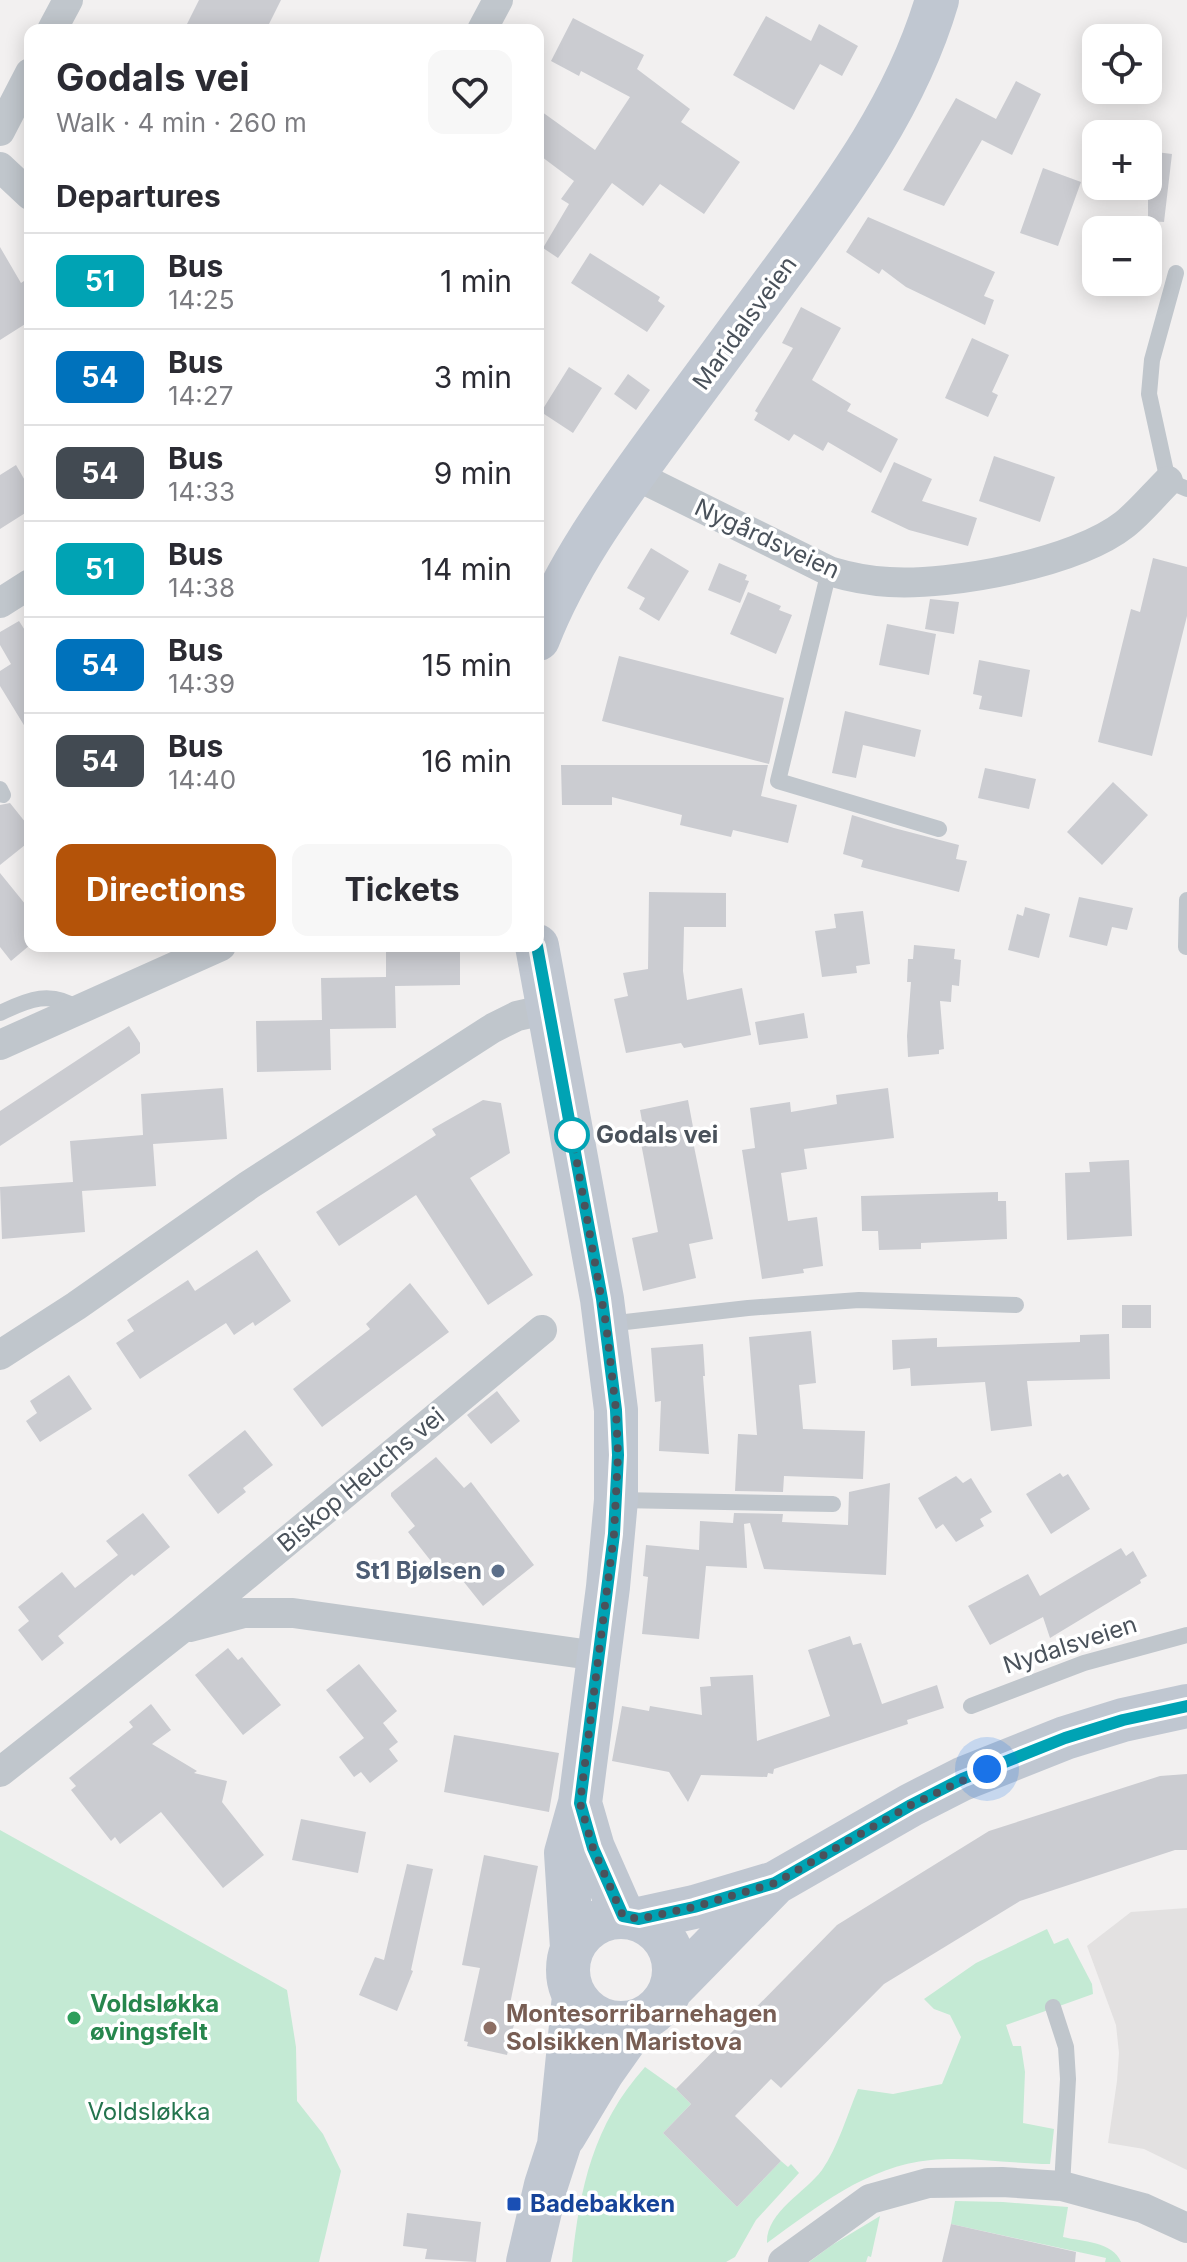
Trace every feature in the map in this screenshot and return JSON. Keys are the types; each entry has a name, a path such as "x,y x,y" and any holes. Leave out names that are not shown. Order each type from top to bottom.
{"main road":[{"name":"Maridalsveien","path":"544,623 576,560 633,474 851,177 907,81 928,32 937,0"},
{"path":"528,2262 559,2145 574,1996 568,1972 572,1948 566,1853 580,1803 616,1500 616,1410 606,1324 538,952"},
{"path":"572,1948 593,1924 608,1918 694,1907 775,1883 962,1779 1065,1738 1123,1720 1187,1706"},
{"path":"580,1803 593,1848 631,1917 652,1925 670,1947 674,1961 671,1989"},
{"path":"559,2145 603,2071 639,2020 663,2003 671,1989 775,1883"},
{"path":"574,1996 591,2014 602,2019 614,2023 639,2020"}],"street":[{"path":"55,24 68,0"},
{"path":"485,24 498,0"},
{"path":"0,131 24,85"},
{"path":"0,167 24,189"},
{"name":"Nygårdsveien","path":"633,474 829,571 890,583 996,572 1036,562 1103,538 1177,485"},
{"path":"0,603 24,588"},
{"path":"0,1045 207,952"},
{"path":"0,1355 249,1185 493,1028 517,1016 548,1009"},
{"name":"Biskop Heuchs vei","path":"0,1772 180,1630 542,1330"},
{"name":"Biskop Heuchs vei","path":"180,1630 244,1613 293,1613 598,1656"},
{"path":"783,2262 870,2199 928,2183 1002,2182 1062,2186 1143,2208 1187,2228"}],"lane":[{"path":"1176,273 1152,360 1149,394 1177,485"},
{"path":"829,571 778,781 939,829"},
{"path":"1186,947 1187,900"},
{"path":"0,1013 46,997 64,999 79,1009"},
{"path":"606,1324 748,1308 859,1300 1016,1305"},
{"path":"616,1500 833,1504"},
{"name":"Nydalsveien","path":"971,1706 1084,1663 1187,1635"},
{"path":"1053,2007 1066,2047 1068,2079 1062,2186"}],"shaded area":[{"path":"1187,1908 1187,2170 1144,2149 1108,2143 1119,2053 1116,2025 1087,1946 1131,1912"}],"green space":[{"name":"Voldsløkka","path":"0,1830 287,1990 296,2047 297,2101 323,2134 341,2171 319,2262 0,2262"},
{"path":"1047,1929 1054,1944 1068,1938 1092,1984 1093,1994 1006,2025 1013,2046 1021,2046 1025,2072 1023,2123 1054,2129 1050,2164 931,2160 885,2170 844,2190 767,2243 768,2232 779,2212 815,2178 828,2161 858,2089 893,2094 942,2084 961,2037 950,2015 934,2009 924,1999 976,1963"},
{"path":"645,2067 691,2104 663,2133 737,2207 781,2161 788,2167 791,2164 799,2173 756,2220 735,2257 726,2262 572,2262 579,2208 592,2158 613,2111"},
{"path":"955,2201 1068,2207 1063,2237 1104,2246 1121,2262 1105,2262 1106,2258 951,2224"},
{"path":"880,2216 871,2257 868,2256 866,2262 809,2262 832,2245"}],"building":[{"path":"199,0 281,0 269,24 187,24"},
{"path":"766,16 811,41 819,24 858,46 842,76 820,64 794,110 733,75"},
{"path":"573,18 644,55 637,69 690,109 681,122 740,162 704,214 660,184 643,206 612,183 558,258 544,249 569,204 561,199 574,181 544,158 544,113 595,150 630,97 581,71 579,76 551,61"},
{"path":"1016,81 1041,94 1012,155 982,140 944,206 903,190 956,98 996,119"},
{"path":"1162,153 1172,154 1164,222 1162,216 1148,216 1148,200 1162,200"},
{"path":"1043,168 1081,182 1058,246 1020,233"},
{"path":"868,217 995,272 984,296 994,300 985,325 906,287 882,269 879,274 846,252"},
{"path":"0,247 21,283 24,281 24,325 0,340"},
{"path":"590,253 660,297 658,301 665,306 647,332 571,283"},
{"path":"801,307 841,328 812,380 851,404 847,411 898,439 881,473 828,442 823,451 794,434 789,441 754,420 758,413 755,411 793,348 782,343"},
{"path":"972,338 1009,355 992,392 998,395 988,417 945,398"},
{"path":"569,367 602,388 573,433 544,414 544,407"},
{"path":"628,374 650,390 636,410 614,394"},
{"path":"994,456 1055,477 1040,522 979,501"},
{"path":"894,462 932,479 922,501 977,518 968,546 909,530 871,512"},
{"path":"16,465 24,479 24,514 0,529 0,475"},
{"path":"651,548 689,571 659,621 639,609 645,598 627,588"},
{"path":"1153,558 1187,567 1187,616 1152,756 1098,742 1131,609 1140,612"},
{"path":"719,563 747,575 745,580 749,581 740,603 708,590"},
{"path":"748,592 781,606 779,610 792,615 776,654 730,634"},
{"path":"930,599 959,602 954,634 925,629"},
{"path":"19,621 24,629 24,725 0,686 0,671 11,664 0,645 0,632"},
{"path":"887,624 936,634 929,675 879,665"},
{"path":"619,656 784,698 769,764 602,721"},
{"path":"979,660 1030,670 1022,717 979,709 982,696 973,694"},
{"path":"845,711 921,730 915,757 863,745 856,778 832,773"},
{"path":"561,765 768,765 761,796 797,805 788,843 733,830 731,837 680,825 682,815 612,797 612,805 562,805"},
{"path":"985,768 1036,779 1029,809 978,798"},
{"path":"1113,782 1148,815 1102,865 1067,832"},
{"path":"10,803 24,820 24,846 0,865 0,805"},
{"path":"852,815 959,845 956,859 967,861 959,892 861,867 863,860 843,854"},
{"path":"0,873 24,903 24,950 11,961 0,947"},
{"path":"649,892 726,893 726,927 684,927 683,971 687,1000 742,988 751,1035 684,1048 681,1043 626,1053 614,999 628,996 623,973 648,969"},
{"path":"1079,897 1133,908 1127,930 1112,927 1107,946 1069,937"},
{"path":"1025,907 1050,914 1039,958 1008,950 1017,914 1023,916"},
{"path":"863,911 870,964 856,966 857,973 822,977 815,931 836,928 834,914"},
{"path":"914,945 955,949 954,959 961,960 959,986 952,985 951,1002 940,1001 944,1049 939,1050 939,1054 908,1057 911,982 907,982 908,959 913,959"},
{"path":"386,952 460,952 460,985 395,986 396,1028 330,1029 331,1070 257,1072 256,1021 322,1020 321,978 386,977"},
{"path":"804,1013 808,1038 759,1045 755,1022"},
{"path":"129,1026 140,1043 140,1053 0,1146 0,1111"},
{"path":"223,1088 227,1139 153,1144 156,1186 82,1191 85,1232 2,1239 0,1187 73,1182 70,1141 143,1135 141,1094"},
{"path":"888,1088 894,1138 804,1149 807,1169 781,1173 788,1221 817,1217 823,1266 803,1269 804,1273 762,1279 742,1150 755,1148 750,1108 790,1102 791,1112 837,1104 836,1095"},
{"path":"483,1100 501,1103 510,1153 470,1178 533,1275 488,1305 416,1195 339,1246 316,1212 436,1135 432,1129"},
{"path":"688,1100 693,1127 690,1127 713,1239 689,1244 696,1278 643,1291 632,1238 658,1232 640,1138 645,1137 640,1110"},
{"path":"1129,1160 1132,1236 1067,1240 1065,1173 1090,1172 1089,1162"},
{"path":"998,1192 998,1201 1006,1201 1007,1239 921,1243 921,1249 879,1250 878,1231 862,1231 861,1196"},
{"path":"257,1250 291,1301 255,1326 253,1322 234,1335 226,1323 140,1379 116,1343 134,1331 127,1320 188,1280 195,1291"},
{"path":"410,1283 449,1332 322,1427 293,1389 370,1329 366,1324"},
{"path":"1122,1305 1151,1305 1151,1328 1122,1328"},
{"path":"811,1331 816,1383 799,1385 803,1429 865,1431 863,1479 784,1476 783,1492 735,1491 738,1434 757,1435 749,1337"},
{"path":"1109,1334 1110,1379 1027,1381 1032,1426 991,1431 985,1382 911,1386 910,1368 893,1370 892,1340 937,1338 937,1347 1080,1342 1080,1335"},
{"path":"703,1344 709,1454 659,1451 661,1401 655,1402 651,1348"},
{"path":"69,1375 92,1409 40,1442 26,1421 37,1413 30,1401"},
{"path":"497,1391 520,1421 491,1444 467,1415"},
{"path":"245,1430 273,1465 243,1488 246,1492 218,1514 188,1475"},
{"path":"436,1457 464,1488 471,1482 534,1565 483,1606 448,1562 438,1570 408,1532 415,1526 391,1496"},
{"path":"1060,1473 1063,1477 1068,1474 1090,1509 1051,1534 1026,1494"},
{"path":"956,1476 963,1483 971,1478 992,1512 980,1519 984,1526 956,1542 943,1524 936,1529 918,1498"},
{"path":"890,1483 886,1575 764,1569 750,1523 744,1524 747,1568 706,1566 699,1639 642,1634 648,1577 643,1576 646,1545 699,1550 700,1521 733,1523 734,1513 783,1514 782,1522 848,1525 849,1492"},
{"path":"143,1513 170,1547 134,1576 132,1574 58,1636 64,1643 42,1661 18,1630 29,1621 18,1607 62,1572 75,1588 118,1555 106,1541"},
{"path":"1121,1548 1126,1556 1133,1551 1147,1576 1140,1580 1141,1583 1050,1638 1043,1617 990,1645 968,1606 1028,1574 1040,1596"},
{"path":"850,1636 853,1645 861,1643 882,1704 937,1685 944,1708 907,1720 908,1724 774,1769 773,1774 768,1773 767,1777 701,1775 688,1802 669,1772 612,1761 622,1706 649,1711 650,1706 702,1715 700,1687 711,1686 710,1677 753,1675 757,1741 830,1716 808,1650"},
{"path":"228,1648 238,1660 242,1657 281,1705 243,1735 195,1675"},
{"path":"359,1664 397,1711 383,1723 398,1742 389,1749 398,1761 370,1783 361,1772 354,1777 339,1757 364,1738 326,1690"},
{"path":"151,1704 171,1730 152,1744 197,1771 194,1773 227,1781 222,1802 264,1855 223,1888 161,1812 120,1844 115,1837 111,1841 71,1790 76,1786 69,1778 133,1727 129,1722"},
{"path":"454,1735 559,1753 549,1812 444,1792"},
{"path":"1187,1774 1187,1850 1175,1850 1020,1901 884,1984 781,2088 771,2079 735,2116 781,2161 737,2207 663,2133 691,2104 676,2089 837,1925 989,1831 1160,1776"},
{"path":"301,1819 366,1832 358,1873 292,1860"},
{"path":"484,1855 538,1866 509,2009 517,2011 507,2055 467,2046 468,2042 464,2041 480,1968 462,1965"},
{"path":"407,1864 433,1869 413,1971 397,2011 359,1995 375,1957 384,1960"},
{"path":"407,2213 481,2222 476,2262 425,2259 427,2249 403,2246"},
{"path":"951,2224 1076,2252 1075,2262 942,2262"}],"bus line":[{"name":"51","path":"538,952 602,1299 616,1410 618,1455 614,1534 580,1803 593,1848 623,1916 639,1919 694,1907 775,1883 962,1779 1065,1738 1123,1720 1187,1706"}],"place":[{"name":"Godals vei","path":"572,1135"},
{"name":"St1 Bjølsen","path":"498,1571"},
{"name":"Voldsløkka øvingsfelt","path":"74,2018"},
{"name":"Montesorribarnehagen Solsikken Maristova","path":"490,2028"},
{"name":"Badebakken","path":"514,2204"}],"route":[{"path":"572,1135 606,1324 618,1455 614,1534 580,1803 593,1848 623,1916 639,1919 694,1907 775,1883 911,1805 987,1769"}]}
